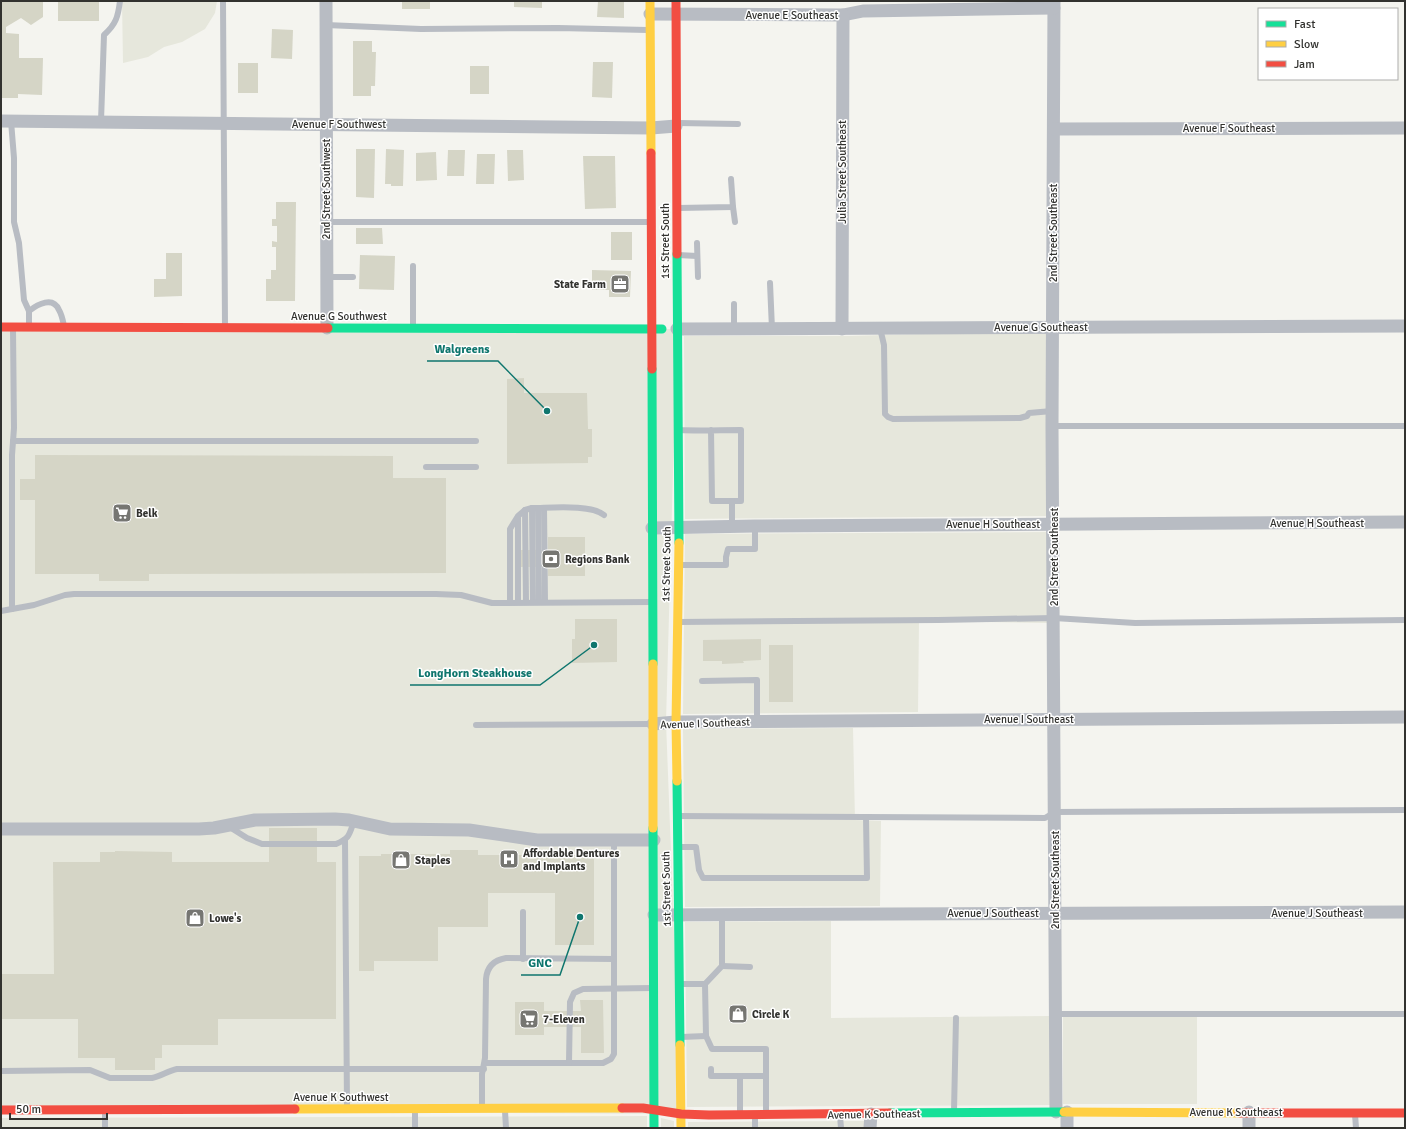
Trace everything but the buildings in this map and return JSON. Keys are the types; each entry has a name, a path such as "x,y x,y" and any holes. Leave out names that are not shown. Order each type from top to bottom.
{"main road":[{"name":"1st Street South","path":"650,1 654,1128"},
{"name":"1st Street South","path":"676,1 679,527 676,722 681,1128"},
{"name":"Avenue G Southwest","path":"1,327 677,329"},
{"name":"Avenue K Southwest","path":"1,1110 643,1108 681,1114"},
{"name":"Avenue K Southeast","path":"681,1114 766,1115 1062,1112 1405,1112"}],"street":[{"name":"2nd Street Southwest","path":"326,1 327,328"},
{"name":"Avenue E Southeast","path":"650,14 843,15 863,10 1054,4"},
{"name":"2nd Street Southeast","path":"1054,4 1052,426 1054,524 1055,914 1056,1014 1062,1112"},
{"name":"Julia Street Southeast","path":"842,329 843,15"},
{"name":"Avenue F Southwest","path":"6,121 650,128 676,125"},
{"name":"Avenue F Southeast","path":"1054,129 1405,128"},
{"name":"Avenue G Southeast","path":"677,329 842,329 1053,326 1405,326"},
{"name":"Avenue H Southeast","path":"652,528 732,526 1405,522"},
{"name":"Avenue I Southeast","path":"653,724 676,722 757,721 1405,717"},
{"path":"1,829 199,829 265,819 335,819 390,829 469,830 537,840 654,840"},
{"name":"Avenue J Southeast","path":"654,915 1405,912"},
{"path":"1062,1112 1067,1128"},
{"path":"1249,1112 1249,1128"},
{"path":"870,1128 871,1114"}],"lane":[{"path":"101,121 104,35 113,27 118,17 120,1"},
{"path":"223,1 225,328"},
{"path":"326,25 421,29 558,28 650,30"},
{"path":"6,121 14,158 14,222 19,243 24,300 29,311 29,327"},
{"path":"676,125 738,124"},
{"path":"731,180 735,222"},
{"path":"677,208 733,207"},
{"path":"327,222 651,222"},
{"path":"697,243 698,277"},
{"path":"677,255 697,256"},
{"path":"412,328 413,266"},
{"path":"327,277 353,277"},
{"path":"770,283 772,329"},
{"path":"29,311 42,303 48,302 56,305 59,309 65,327"},
{"path":"734,304 734,329"},
{"path":"12,610 12,455 14,428 13,327"},
{"path":"880,328 884,345 885,414 888,418 1020,418 1027,416 1029,412 1052,411"},
{"path":"1052,426 1405,426"},
{"path":"678,430 711,430 741,430 741,501 712,501 711,430"},
{"path":"13,441 476,441"},
{"path":"426,467 476,467"},
{"path":"732,501 732,526"},
{"path":"510,602 510,529 518,516 525,510 538,508 590,508 604,515"},
{"path":"536,602 538,508"},
{"path":"536,602 538,508"},
{"path":"525,510 536,602"},
{"path":"518,516 518,602"},
{"path":"678,565 726,565 728,549 755,549 755,526"},
{"path":"1,611 34,605 65,595 74,594 443,594 461,595 492,603 653,602"},
{"path":"677,622 1054,618 1135,623 1405,620"},
{"path":"702,681 756,680 757,721"},
{"path":"476,725 653,724"},
{"path":"677,816 1044,818 1055,812 1405,810"},
{"path":"678,847 696,847 699,870 703,878 866,878 866,817"},
{"path":"227,825 248,838 262,844 336,844 346,840 354,822"},
{"path":"346,840 347,1109"},
{"path":"1,1071 90,1070 110,1078 138,1078 158,1077 171,1070 177,1069 347,1069 484,1066 603,1062 611,1059 614,1054 614,840"},
{"path":"522,959 523,912"},
{"path":"722,914 722,966 705,984 706,1036 712,1052 735,1052 766,1049 766,1115"},
{"path":"482,1109 486,973 488,968 496,961 506,958 614,959"},
{"path":"722,966 750,966"},
{"path":"679,984 705,984"},
{"path":"569,1063 570,1002 571,996 574,993 583,989 654,988"},
{"path":"1056,1014 1405,1014"},
{"path":"954,1113 956,1018"},
{"path":"680,1037 706,1036"},
{"path":"711,1069 711,1076 766,1076"},
{"path":"722,1069 722,1076"},
{"path":"735,1069 738,1076 740,1115"},
{"path":"415,1109 415,1128"},
{"path":"505,1109 506,1128"},
{"path":"105,1110 105,1128"},
{"path":"1355,1112 1356,1128"},
{"path":"840,1114 841,1128"},
{"path":"755,1115 755,1128"}],"shaded area":[{"path":"122,1 217,1 215,13 205,29 182,42 164,47 148,57 123,63"},
{"path":"1,327 677,329 666,722 681,1114 1,1110"},
{"path":"923,334 1046,334 1047,516 685,519 684,336 849,336"},
{"path":"1047,532 1047,623 919,621 918,712 683,714 685,534"},
{"path":"853,728 855,820 881,821 880,906 685,907 683,729"},
{"path":"831,921 831,1018 1050,1016 1050,1105 687,1107 685,922"},
{"path":"1063,1016 1197,1016 1197,1104 1063,1104"},
{"path":"647,1116 647,1128 1,1128 1,1118"},
{"path":"661,1118 674,1121 674,1128 661,1128"},
{"path":"864,1121 864,1128 688,1128 688,1122"}],"traffic: fast":[{"path":"677,254 679,543"},
{"path":"328,328 662,329"},
{"path":"652,369 653,664"},
{"path":"677,781 680,1045"},
{"path":"653,828 654,1128"},
{"path":"890,1113 1064,1112"}],"traffic: slow":[{"path":"650,1 651,153"},
{"path":"677,781 676,722 679,543"},
{"path":"653,664 653,828"},
{"path":"680,1045 681,1128"},
{"path":"295,1109 622,1108"},
{"path":"1064,1112 1239,1113"}],"traffic: jam":[{"path":"676,1 677,254"},
{"path":"651,153 652,369"},
{"path":"1,327 328,328"},
{"path":"622,1108 643,1108 681,1114 709,1115 890,1113"},
{"path":"1,1110 295,1109"},
{"path":"1239,1113 1405,1113"}],"place":[{"name":"State Farm","path":"620,284"},
{"name":"Walgreens","path":"547,411"},
{"name":"Belk","path":"122,513"},
{"name":"Regions Bank","path":"551,559"},
{"name":"LongHorn Steakhouse","path":"594,645"},
{"name":"Affordable Dentures and Implants","path":"509,859"},
{"name":"Staples","path":"401,860"},
{"name":"GNC","path":"580,917"},
{"name":"Lowe's","path":"195,918"},
{"name":"Circle K","path":"738,1014"},
{"name":"7-Eleven","path":"529,1019"}]}
